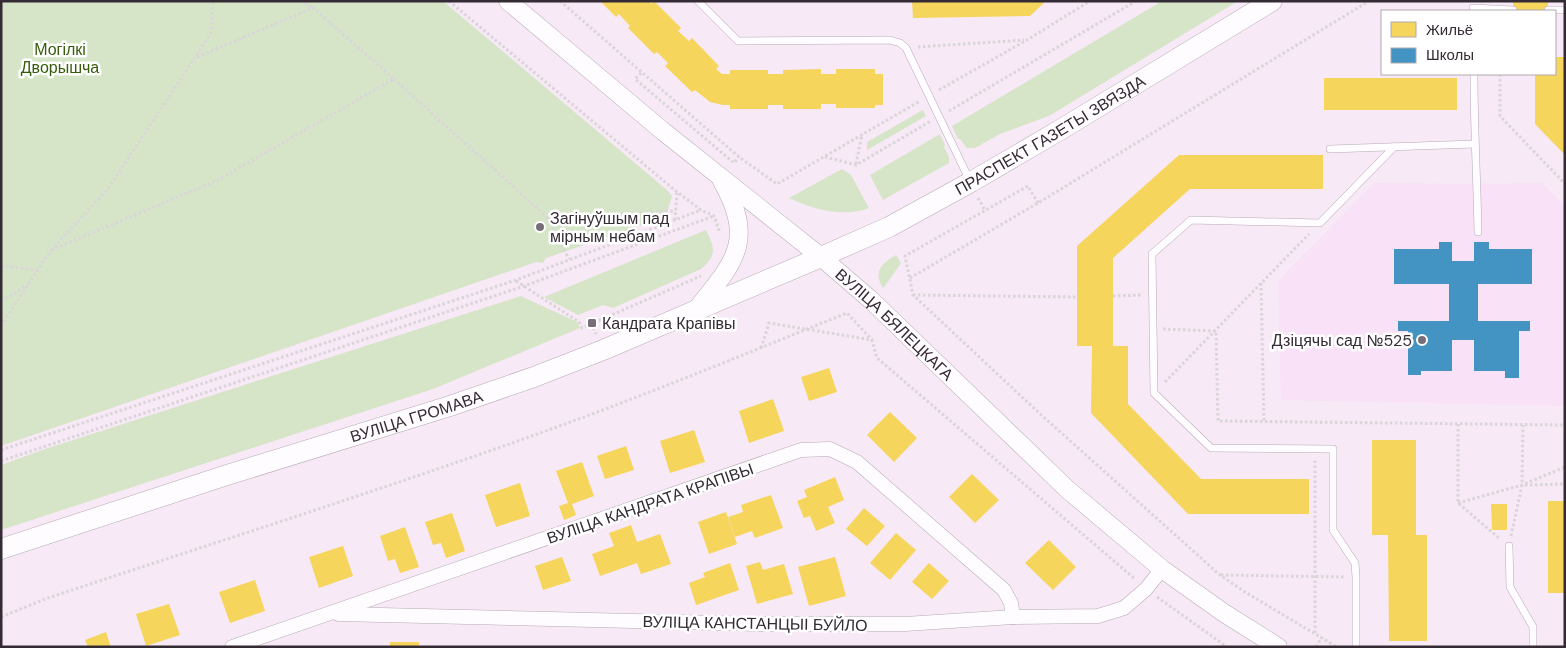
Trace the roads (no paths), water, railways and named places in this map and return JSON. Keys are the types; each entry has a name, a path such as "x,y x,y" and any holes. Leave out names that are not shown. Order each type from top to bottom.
{"main road":[{"name":"ПРАСПЕКТ ГАЗЕТЫ ЗВЯЗДА","path":"821,257 889,226 971,182 1272,1"},
{"name":"ВУЛІЦА ГРОМАВА","path":"1,549 218,478 450,406 525,380 603,350 821,257"}],"street":[{"name":"ВУЛІЦА БЯЛЕЦКАГА","path":"508,1 871,300 1067,489 1162,569 1224,613 1278,647"},
{"path":"696,310 727,269 738,247 740,228 735,206 720,177"},
{"name":"ВУЛІЦА КАНДРАТА КРАПІВЫ","path":"232,647 801,450 830,449 857,462 1004,590 1011,603 1013,617"},
{"name":"ВУЛІЦА КАНСТАНЦЫІ БУЙЛО","path":"330,614 759,624 905,624 1013,617 1098,616 1124,608 1146,589 1162,569"}],"lane":[{"path":"698,1 738,41 890,40 900,43 906,48 971,182"},
{"path":"1472,7 1513,10"},
{"path":"1548,10 1565,10"},
{"path":"1474,75 1474,144 1478,232"},
{"path":"1330,149 1474,144"},
{"path":"1356,647 1355,563 1334,530 1333,449 1211,448 1154,393 1152,254 1191,220 1320,223 1394,147"},
{"path":"1508,546 1510,587 1533,627 1533,647"}],"place":[{"name":"Загінуўшым пад мірным небам","path":"540,227"},
{"name":"Кандрата Крапівы","path":"592,323"},
{"name":"Дзіцячы сад №525","path":"1422,340"}],"park label":[{"name":"Могілкі Дворышча","path":"60,58"}]}
